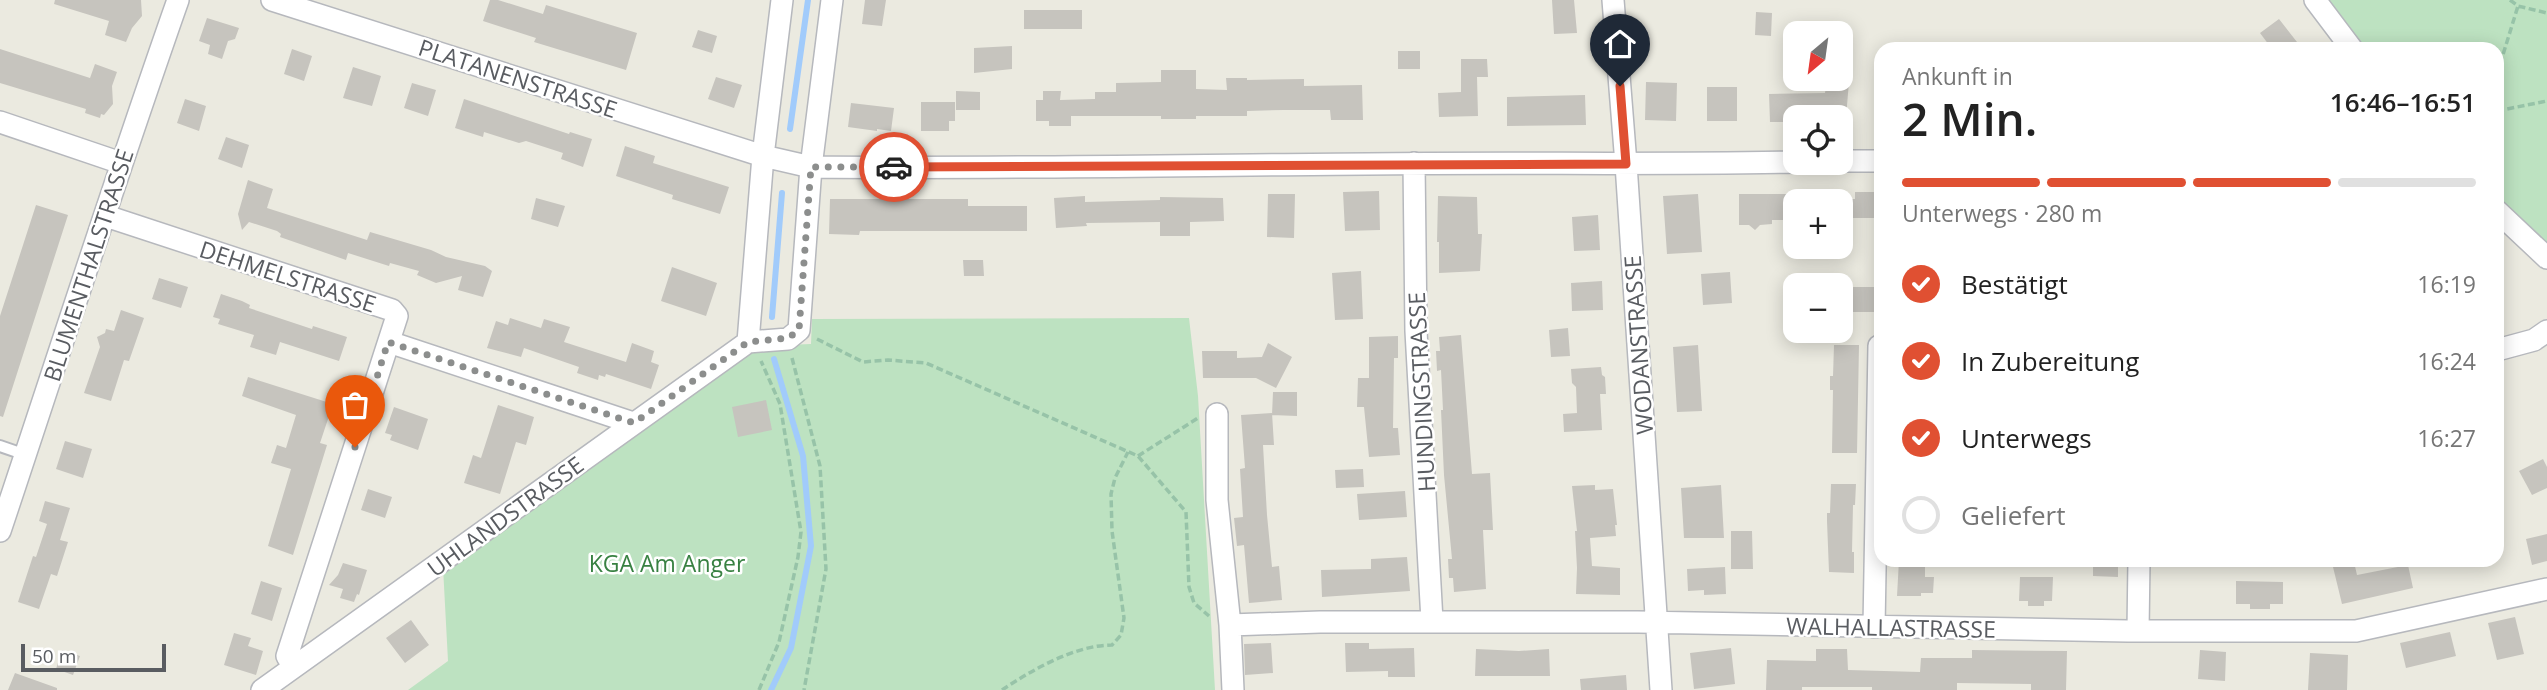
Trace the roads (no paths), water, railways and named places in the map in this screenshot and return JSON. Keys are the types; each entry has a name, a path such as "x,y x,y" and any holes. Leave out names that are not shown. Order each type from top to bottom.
{"street":[{"name":"BLUMENTHALSTRASSE","path":"0,531 106,216 121,163 178,0"},
{"name":"PLATANENSTRASSE","path":"272,0 763,156 811,167"},
{"path":"782,0 763,156 752,341 793,334 832,0"},
{"name":"WODANSTRASSE","path":"1613,0 1661,690"},
{"path":"2315,0 2347,42"},
{"path":"0,122 121,163"},
{"path":"1853,162 1874,161"},
{"path":"811,167 1414,163 1647,166 1783,162"},
{"name":"HUNDINGSTRASSE","path":"1414,163 1416,325 1432,621"},
{"name":"DEHMELSTRASSE","path":"106,216 393,310 397,316 388,342 634,423"},
{"path":"2504,218 2547,258"},
{"path":"2504,348 2534,340 2547,331"},
{"name":"UHLANDSTRASSE","path":"262,690 752,341"},
{"path":"294,667 287,656 388,342"},
{"path":"1217,414 1217,500 1230,625 1233,690"},
{"path":"1874,627 1875,567"},
{"path":"2138,631 2139,567"},
{"name":"WALHALLASTRASSE","path":"1230,625 1432,621 1657,622 2138,631 2356,631 2547,589"}],"lane":[{"path":"0,446 26,454"}],"waterway":[{"path":"790,129 808,0"},
{"path":"772,317 782,193"},
{"path":"771,690 791,648 811,546 803,456 774,359"}],"park label":[{"name":"KGA Am Anger","path":"667,563"}]}
